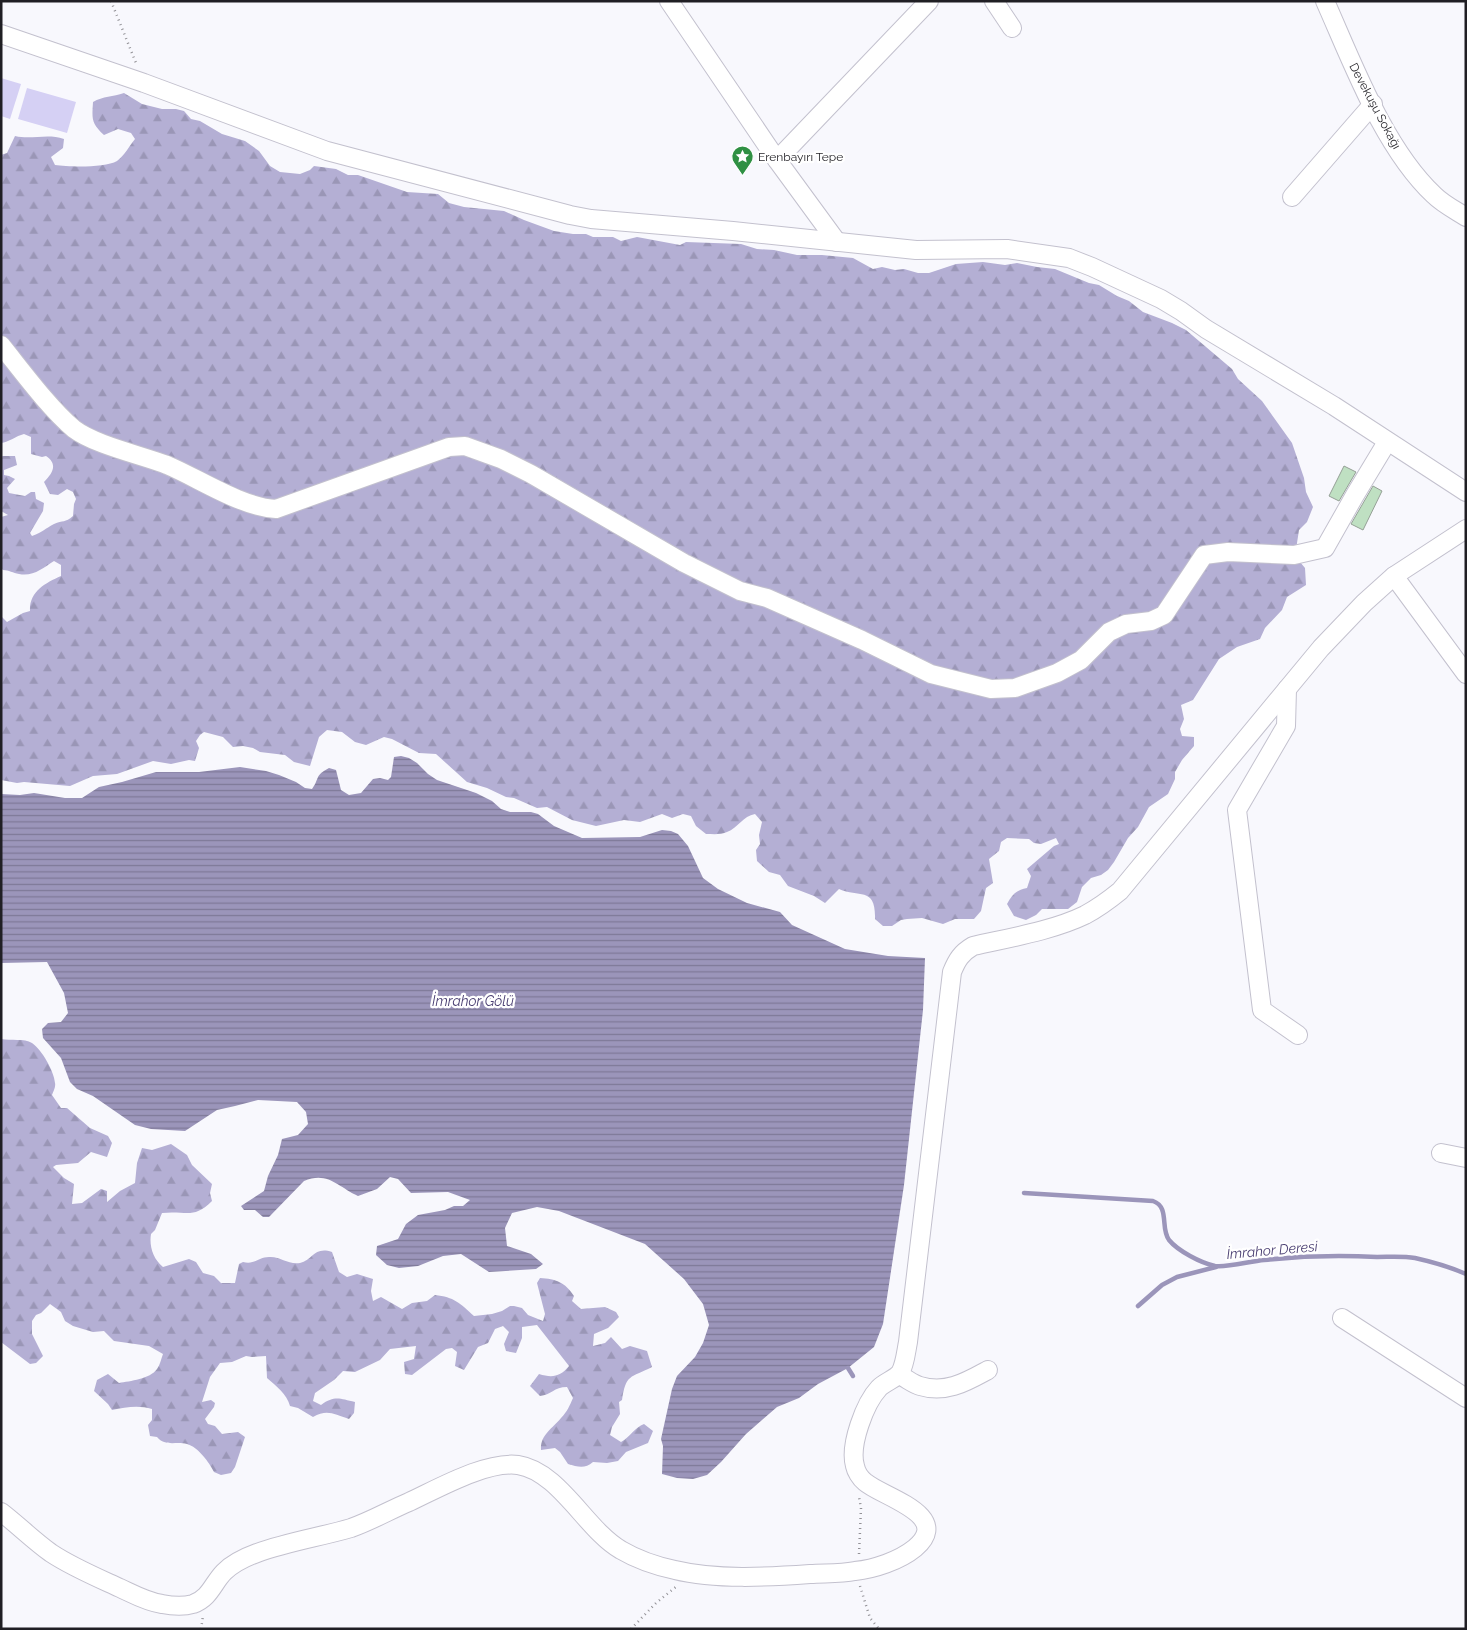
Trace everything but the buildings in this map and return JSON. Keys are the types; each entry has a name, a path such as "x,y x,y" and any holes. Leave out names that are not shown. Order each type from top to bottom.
{"street":[{"path":"669,1 777,160 837,242"},
{"path":"777,160 929,1"},
{"path":"994,1 1012,28"},
{"name":"Devekuşu Sokağı","path":"1324,1 1372,104 1399,151 1418,178 1435,196 1464,212"},
{"path":"1,34 144,83 327,151 570,215 591,219 733,231 916,250 1007,248 1069,258 1161,299 1214,334 1334,406 1466,492"},
{"path":"1292,197 1372,104"},
{"path":"1,345 75,430 90,438 166,465 255,505 276,509 449,447 465,446 501,458 684,564 740,591 767,598 862,640 931,674 991,689 1015,688 1056,674 1081,660 1109,632 1126,624 1151,621 1164,615 1204,555 1228,552 1294,555 1326,548 1387,442"},
{"path":"1,1512 49,1551 72,1566 160,1604 181,1606 194,1604 206,1597 224,1572 237,1562 256,1553 353,1527 490,1467 518,1465 536,1472 560,1490 602,1535 618,1549 644,1562 678,1571 765,1577 856,1571 884,1564 906,1555 923,1539 926,1530 924,1520 917,1512 878,1491 863,1480 855,1468 853,1451 860,1423 875,1392 883,1384 899,1375 908,1342 952,972 956,960 972,946 1056,926 1083,916 1103,905 1120,891 1321,648 1364,603 1394,576 1466,529"},
{"path":"1394,576 1466,674"},
{"path":"1287,689 1286,726 1237,810 1262,1010 1298,1036"},
{"path":"1440,1153 1466,1158"},
{"path":"1342,1318 1466,1398"},
{"path":"899,1375 919,1386 939,1390 953,1387 988,1370"}],"path":[{"path":"111,1 144,83"},
{"path":"858,1493 861,1508 856,1571 870,1618 879,1629"},
{"path":"630,1629 656,1602 682,1582 704,1574"}],"shaded area":[{"path":"1,78 21,84 10,119 1,116"},
{"path":"27,88 76,102 67,133 18,119"}],"green space":[{"path":"124,93 142,104 162,109 184,111 191,119 200,121 222,134 245,141 259,151 270,166 280,172 300,174 314,166 336,169 348,175 358,175 407,192 438,194 449,203 464,207 504,211 554,231 586,234 593,237 613,237 621,241 637,237 680,245 686,242 741,244 757,249 774,250 797,255 853,258 873,269 882,267 895,270 904,269 918,273 929,273 956,264 983,262 1005,265 1017,263 1055,269 1089,283 1099,285 1129,301 1143,312 1186,330 1232,369 1238,379 1262,401 1292,443 1304,478 1306,492 1313,507 1307,522 1299,530 1295,556 1305,568 1306,585 1287,597 1282,610 1265,628 1260,639 1237,647 1219,659 1193,700 1181,705 1184,719 1180,729 1182,736 1194,737 1194,746 1175,772 1175,779 1168,794 1149,807 1138,827 1128,838 1108,870 1101,875 1091,878 1082,887 1077,902 1068,909 1042,909 1036,915 1026,920 1014,916 1007,904 1015,893 1027,888 1031,876 1027,869 1054,846 1059,844 1056,838 1041,844 1034,843 1029,839 1007,838 1001,842 999,851 989,859 993,883 986,888 981,911 974,919 955,919 943,924 922,918 907,919 901,920 892,926 883,926 875,919 873,902 865,895 839,889 825,903 814,896 788,886 780,875 769,872 757,861 756,850 760,844 759,835 762,822 755,814 747,817 731,830 720,834 706,834 696,826 691,816 683,814 672,818 662,814 640,822 624,820 596,826 572,820 547,807 537,808 467,782 436,754 419,753 392,739 384,737 366,745 355,742 342,732 327,730 319,737 310,766 294,762 285,755 260,752 243,746 233,747 223,737 204,732 196,741 199,748 195,761 189,760 171,764 153,761 117,774 93,776 70,786 17,783 1,780 1,616 7,622 30,611 30,604 35,593 44,585 61,576 61,565 54,561 38,571 24,575 1,568 1,517 8,515 1,511 1,456 15,456 17,465 4,470 4,475 15,479 7,488 9,493 25,496 35,492 36,499 44,503 43,511 30,533 32,536 73,516 76,499 73,492 67,489 58,495 50,494 44,482 52,472 52,462 46,456 42,457 31,454 31,437 24,434 1,443 1,155 7,153 15,136 58,137 64,139 63,148 51,157 55,165 96,166 117,161 135,139 131,133 118,129 104,135 93,120 93,102"},
{"path":"1,1039 25,1041 36,1046 50,1067 55,1085 52,1095 61,1108 67,1108 90,1128 108,1136 112,1143 107,1157 91,1152 78,1163 56,1165 53,1167 64,1178 74,1184 72,1204 82,1203 101,1189 107,1191 107,1202 120,1191 135,1183 137,1163 142,1148 152,1150 171,1144 187,1155 192,1165 212,1184 210,1193 212,1201 200,1210 189,1213 162,1213 155,1230 151,1234 151,1248 154,1256 163,1267 189,1259 196,1262 203,1273 214,1276 221,1283 235,1283 239,1264 243,1262 247,1263 265,1257 273,1257 292,1263 300,1263 317,1252 326,1251 332,1252 339,1272 347,1277 357,1274 373,1279 371,1291 373,1301 381,1297 402,1309 412,1303 427,1301 435,1295 456,1301 474,1316 492,1314 514,1306 522,1308 528,1315 543,1321 545,1314 537,1283 540,1278 555,1280 564,1284 571,1291 574,1296 572,1301 581,1309 605,1307 616,1312 619,1317 608,1328 594,1334 593,1346 605,1343 611,1337 622,1349 630,1346 647,1351 652,1367 634,1375 627,1381 622,1400 619,1402 620,1414 612,1427 610,1435 621,1442 644,1424 653,1431 648,1443 626,1452 618,1461 607,1463 593,1462 581,1467 568,1464 555,1448 541,1450 542,1440 565,1413 573,1398 567,1387 559,1388 540,1396 530,1386 539,1374 556,1376 569,1366 537,1325 522,1327 522,1338 516,1353 506,1351 504,1344 509,1332 503,1326 495,1329 488,1343 478,1347 464,1370 455,1366 457,1352 452,1348 446,1349 412,1375 405,1374 404,1362 414,1359 416,1346 390,1349 380,1360 355,1372 343,1371 334,1380 315,1393 313,1401 321,1405 334,1399 355,1402 354,1413 349,1419 327,1413 313,1417 298,1408 290,1406 284,1394 267,1378 266,1356 246,1356 232,1362 220,1363 210,1377 202,1402 211,1400 215,1403 205,1419 208,1424 215,1426 222,1434 238,1432 245,1437 235,1467 231,1473 221,1475 214,1472 203,1455 195,1448 183,1443 167,1443 157,1437 150,1436 148,1425 152,1420 152,1409 132,1407 112,1410 94,1391 97,1380 108,1374 119,1383 150,1375 158,1367 163,1354 149,1346 114,1341 104,1331 93,1332 73,1326 65,1321 61,1312 50,1304 41,1313 36,1315 32,1321 32,1334 43,1356 36,1363 30,1364 1,1342"}],"water":[{"name":"İmrahor Gölü","path":"401,756 417,763 437,780 476,793 492,801 501,809 510,812 538,814 554,826 582,838 640,837 662,830 671,831 678,834 688,846 703,878 718,889 747,903 780,912 792,925 845,949 888,956 925,958 923,1010 904,1185 883,1324 874,1347 848,1368 818,1384 799,1398 777,1407 746,1434 707,1475 693,1479 677,1478 662,1474 663,1446 661,1439 672,1389 677,1376 695,1357 703,1343 709,1325 703,1304 684,1279 645,1244 559,1211 537,1207 512,1213 505,1228 507,1246 531,1254 543,1264 536,1269 489,1272 461,1254 443,1256 418,1266 399,1268 387,1265 376,1255 377,1246 398,1239 406,1224 418,1215 445,1210 454,1206 463,1206 470,1200 448,1192 411,1193 398,1179 390,1177 377,1189 358,1196 332,1181 312,1178 304,1181 269,1217 263,1217 255,1210 244,1210 241,1206 264,1191 282,1139 298,1135 308,1124 306,1112 297,1102 258,1100 217,1110 185,1131 151,1129 135,1125 93,1096 77,1089 70,1082 61,1058 43,1038 42,1029 48,1023 61,1022 68,1013 64,993 47,962 1,963 1,794 20,795 34,793 65,798 82,798 99,787 156,772 199,772 240,767 266,771 296,782 305,788 312,789 319,775 329,768 336,770 341,790 349,795 361,793 373,779 388,780 391,777 394,757"}],"waterway":[{"name":"İmrahor Deresi","path":"1024,1193 1153,1201 1161,1208 1166,1235 1169,1240 1190,1256 1215,1266 1306,1257 1401,1257 1428,1261 1466,1274"},
{"path":"1138,1306 1162,1285 1177,1277 1216,1267"},
{"path":"848,1368 853,1376"}],"place":[{"name":"Erenbayırı Tepe","path":"742,176"}]}
